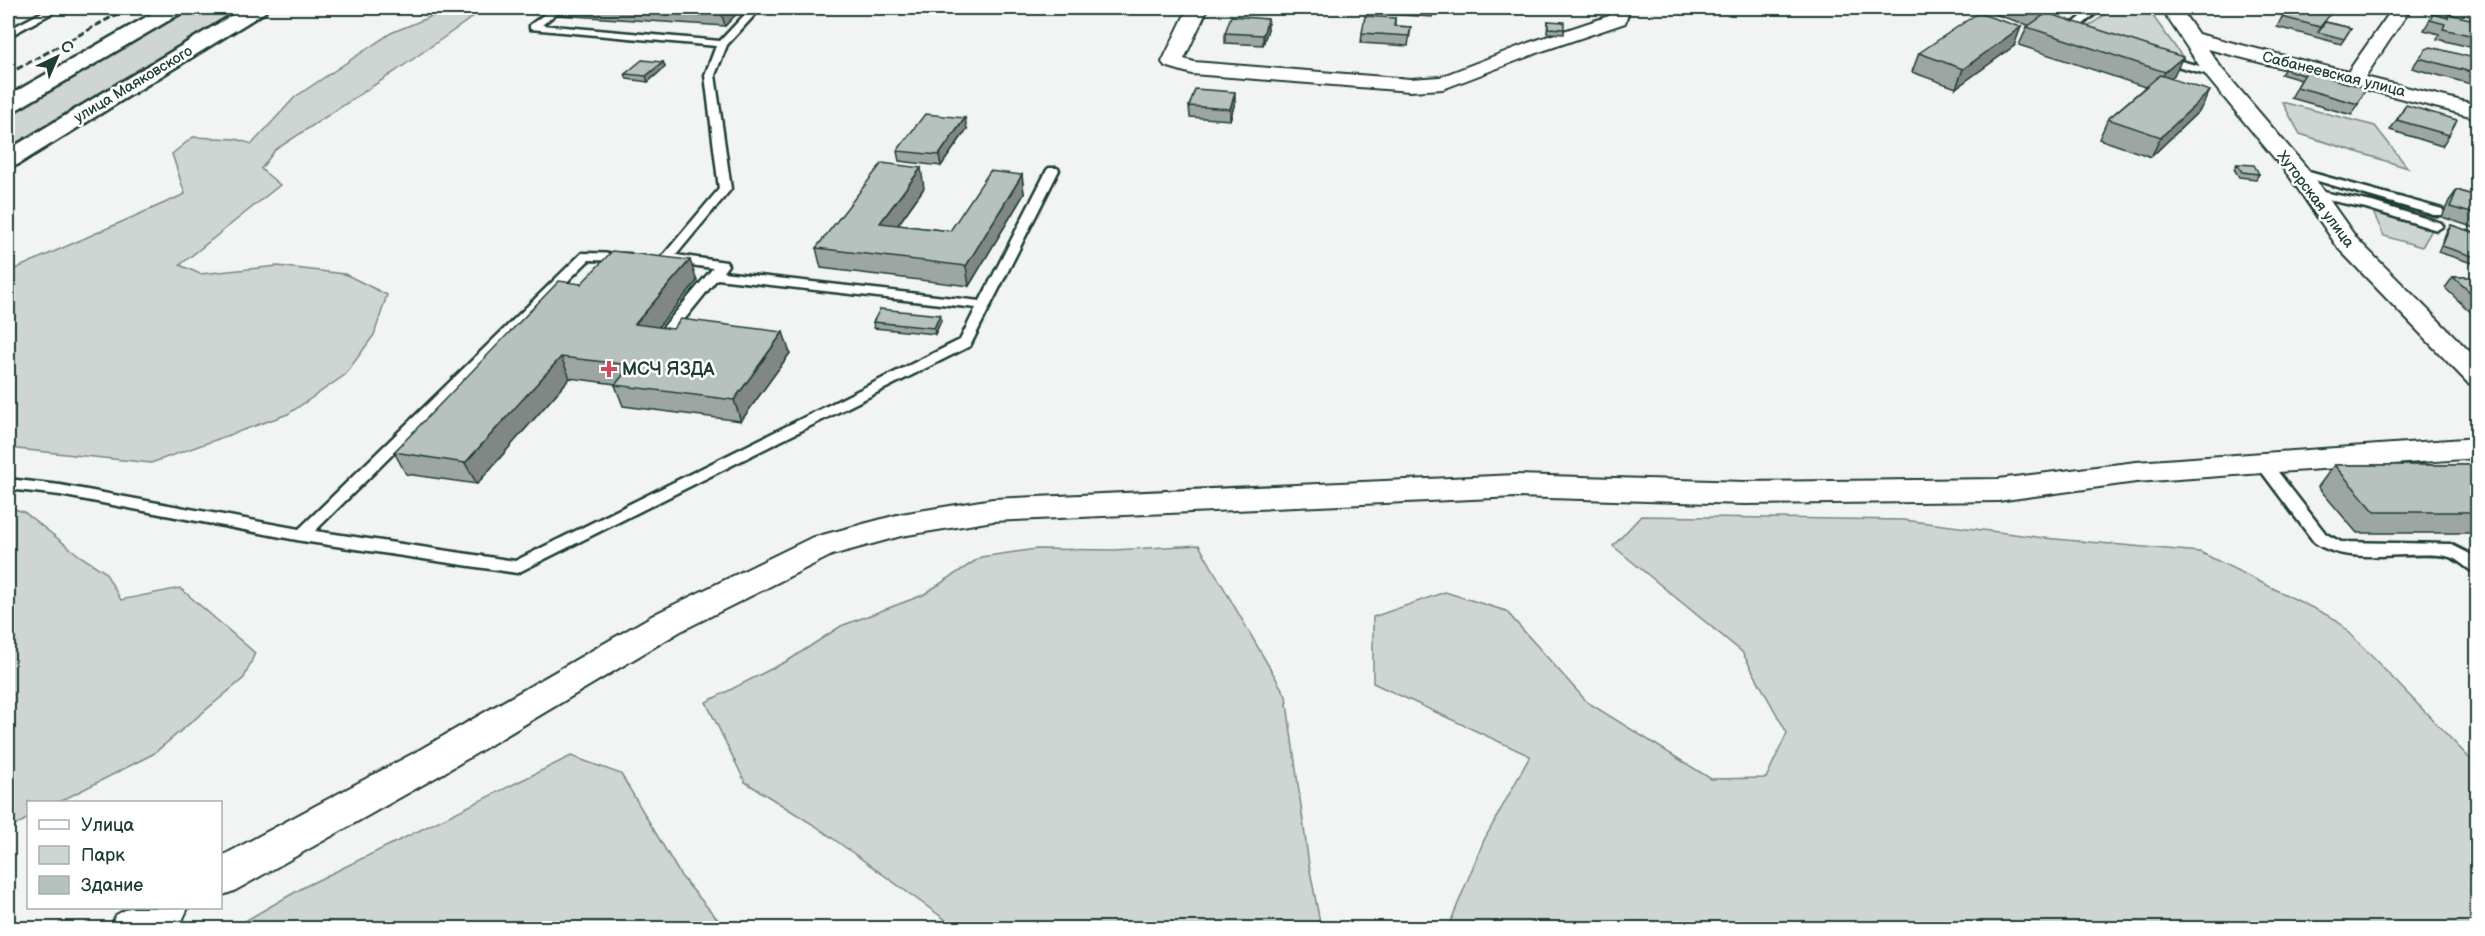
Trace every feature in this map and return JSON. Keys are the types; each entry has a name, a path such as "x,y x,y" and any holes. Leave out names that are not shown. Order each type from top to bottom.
{"main road":[{"path":"8,105 176,8"},
{"name":"улица Маяковского","path":"8,160 258,8"}],"street":[{"path":"1198,8 1173,62 1192,68 1410,84 1443,83 1534,47 1618,19 1620,8"},
{"name":"Хуторская улица","path":"2171,8 2214,73 2298,172 2348,244 2478,377"},
{"path":"2354,78 2402,8"},
{"name":"Сабанеевская улица","path":"2190,38 2354,78 2478,112"},
{"path":"222,877 427,764 669,622 822,546 901,525 993,510 1516,486 1744,493 1998,490 2136,472 2478,448"},
{"path":"130,928 166,909"}],"lane":[{"path":"8,34 56,8"},
{"path":"558,8 533,27 722,44"},
{"path":"655,257 725,189 710,75 722,44 756,8"},
{"path":"2097,8 2075,26 2081,33 2100,40"},
{"path":"2151,56 2214,73"},
{"path":"8,484 60,490 302,535 518,567 965,343 1053,170"},
{"path":"2298,172 2438,212"},
{"path":"2313,194 2367,205 2437,226"},
{"path":"302,535 586,256 655,257 722,265 670,328"},
{"path":"713,275 984,305"},
{"path":"2263,463 2320,538 2328,544 2340,548 2450,550 2469,559 2478,568"}],"green space":[{"path":"192,8 247,8 8,152 8,116"},
{"path":"2114,8 2147,8 2184,59 2096,32 2089,26"},
{"path":"437,14 477,14 396,71 275,150 261,169 280,185 180,265 200,274 278,266 345,274 387,295 374,335 345,375 288,414 151,463 8,448 8,272 185,194 172,154 193,137 236,139 252,144 295,97 391,33"},
{"path":"2282,102 2375,126 2408,168 2300,134"},
{"path":"2373,212 2432,230 2422,247 2384,236"},
{"path":"8,507 24,512 80,556 105,572 121,600 180,588 255,653 244,678 153,754 61,801 27,801 27,819 8,830"},
{"path":"1641,516 1904,520 2044,538 2200,552 2337,620 2477,766 2477,928 1448,928 1484,840 1530,756 1373,683 1373,617 1445,592 1506,611 1587,702 1711,779 1766,778 1787,733 1742,652 1613,546"},
{"path":"1199,545 1286,696 1309,865 1321,928 957,928 817,827 745,782 706,702 789,660 841,626 923,595 981,557 1036,549 1114,550"},
{"path":"571,756 621,774 681,876 725,928 233,928 304,887"}],"building":[{"path":"2290,8 2319,8 2333,11 2320,27 2282,17"},
{"path":"1978,13 2021,27 1963,69 1919,53"},
{"path":"2047,13 2183,57 2165,72 2027,27"},
{"path":"2433,14 2448,18 2449,14 2478,21 2478,37 2443,29 2445,24 2430,20"},
{"path":"1231,16 1268,19 1263,35 1225,33"},
{"path":"1365,16 1395,18 1394,26 1411,27 1409,36 1362,33"},
{"path":"1548,21 1564,22 1564,29 1548,28"},
{"path":"2325,22 2351,28 2344,39 2318,32"},
{"path":"2431,47 2478,59 2478,74 2419,58 2426,49"},
{"path":"642,60 663,62 646,76 625,74"},
{"path":"2287,66 2314,74 2306,72 2304,75 2284,69"},
{"path":"2306,72 2366,88 2358,104 2297,87"},
{"path":"2160,75 2210,91 2161,137 2108,119"},
{"path":"1195,89 1235,92 1230,109 1189,106"},
{"path":"2406,105 2457,120 2449,135 2397,120"},
{"path":"925,114 965,118 939,155 897,151"},
{"path":"882,163 921,168 880,223 950,231 990,171 1022,175 966,266 816,248"},
{"path":"2237,164 2254,165 2259,174 2242,172"},
{"path":"2475,189 2478,190 2478,215 2450,207 2457,190 2472,195"},
{"path":"2451,225 2478,234 2478,258 2442,246"},
{"path":"612,251 690,260 635,324 673,329 681,319 783,332 734,400 615,385 631,365 561,357 465,463 394,452 559,281 581,284"},
{"path":"2453,277 2478,277 2478,299"},
{"path":"880,309 940,315 934,328 873,322"},
{"path":"2334,465 2478,465 2478,512 2375,512"}],"railway":[{"path":"8,74 128,8"}],"place":[{"name":"МСЧ ЯЗДА","path":"609,369"}]}
